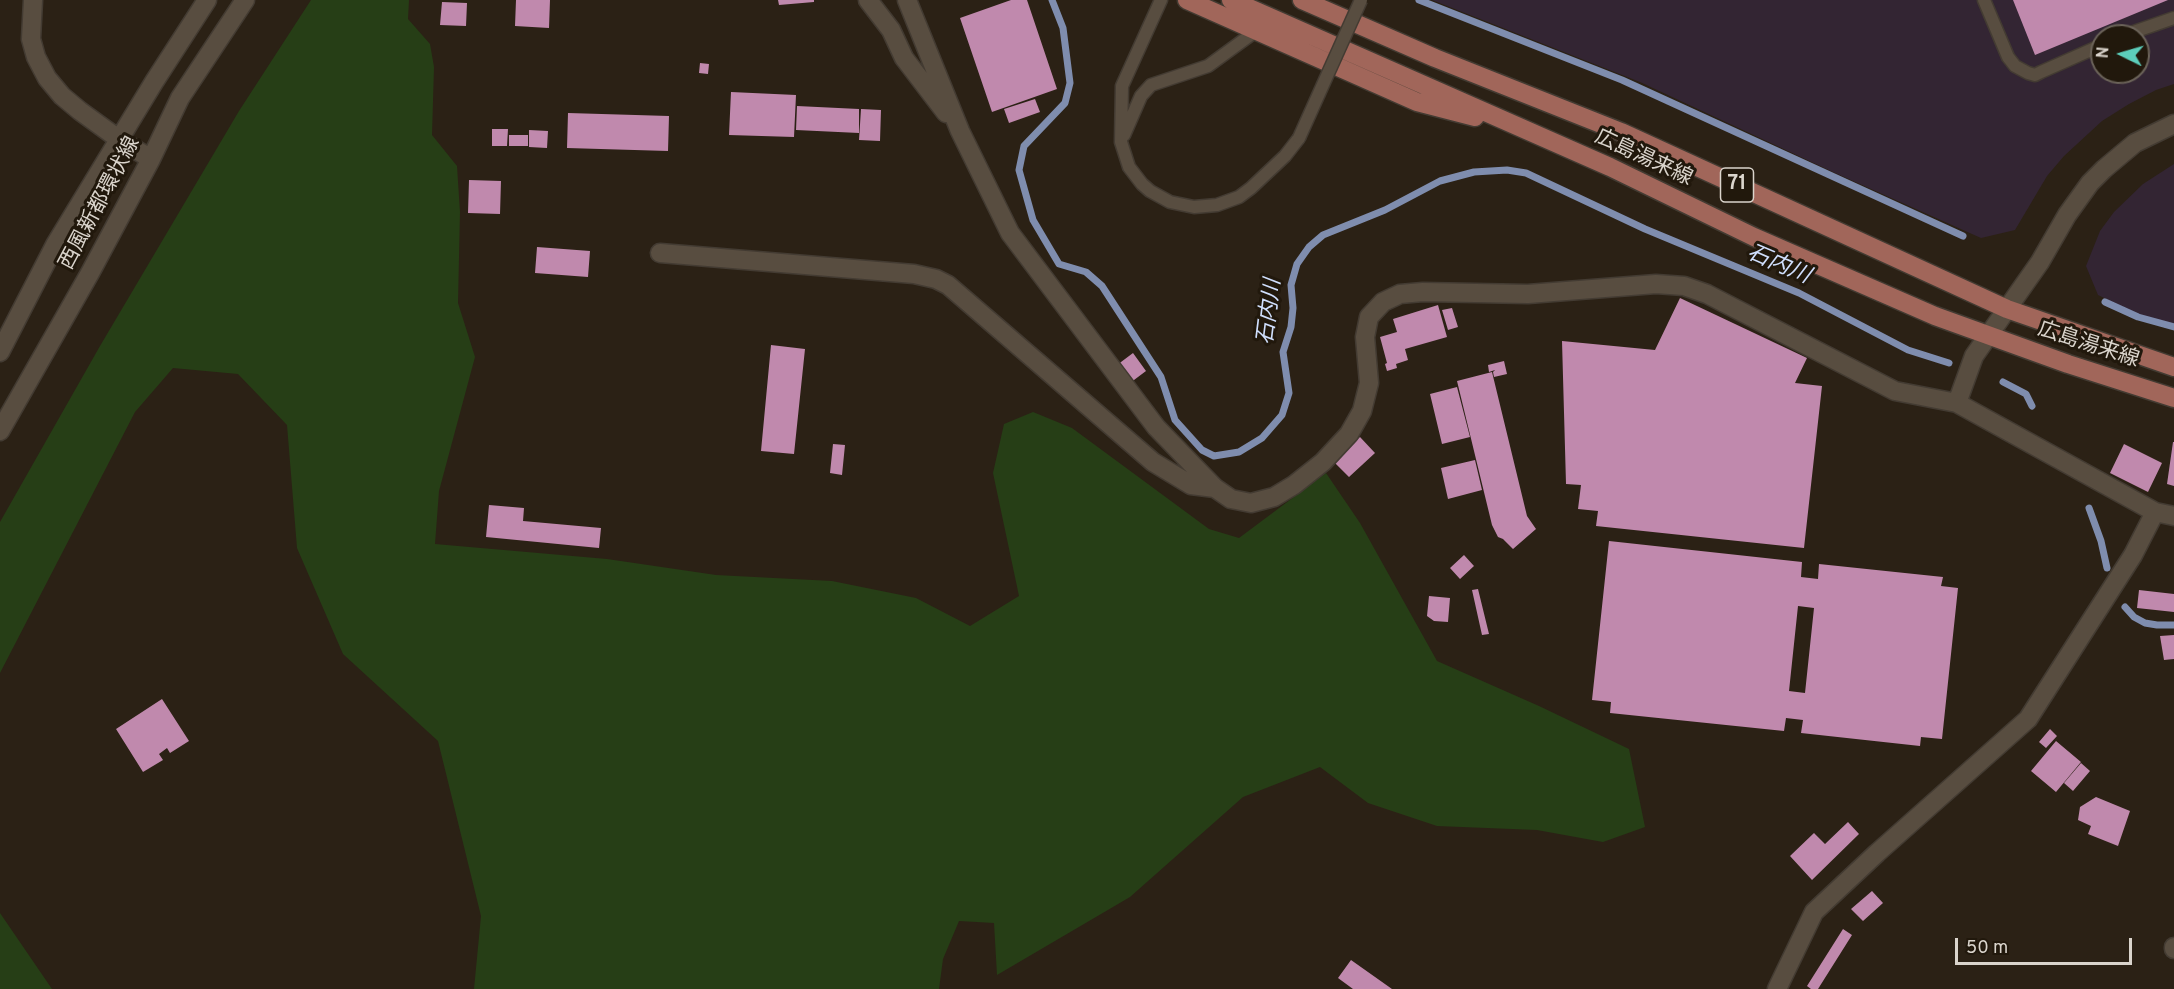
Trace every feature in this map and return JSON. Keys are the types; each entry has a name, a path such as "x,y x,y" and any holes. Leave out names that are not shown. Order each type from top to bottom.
{"main road":[{"path":"1187,0 1417,102 1526,130"},
{"name":"広島湯来線","path":"1231,0 1610,167 1764,242 1935,316 2117,381 2174,398"},
{"name":"広島湯来線","path":"1302,0 1435,58 1622,132 2007,309 2174,367"}],"street":[{"path":"33,0 32,39 36,57 47,78 62,96 80,111 151,159"},
{"name":"西風新都環状線","path":"0,352 55,245 154,82 207,0"},
{"name":"西風新都環状線","path":"0,431 90,273 151,159 180,98 245,0"},
{"path":"868,0 891,30 904,58 960,131"},
{"path":"907,0 960,131 1011,233 1156,428 1215,488 1232,499 1251,503 1274,497 1294,485 1323,462 1349,435 1362,411 1369,383 1365,337 1369,316 1383,302 1400,294 1423,292 1528,294 1656,284 1684,286 1707,294 1895,391 1957,403 2155,512 2174,516"},
{"path":"1957,403 1974,356 2040,262 2067,216 2103,168 2135,143 2174,124"},
{"path":"660,253 914,274 936,279 948,285 1153,462 1191,485 1215,488"},
{"path":"1777,989 1814,912 1876,853 2028,719 2133,555 2155,512"}],"lane":[{"path":"1161,0 1122,86 1121,142 1129,167 1150,191 1170,202 1194,207 1217,205 1239,196 1251,188 1285,156 1299,138 1361,0"},
{"path":"1984,0 2008,57 2015,66 2028,73 2035,75 2090,50"},
{"path":"2150,26 2174,18"},
{"path":"1121,142 1141,96 1151,85 1208,66 1256,31"}],"shaded area":[{"path":"1432,0 2174,0 2174,84 2156,90 2102,121 2064,156 2047,176 2015,230 1981,238 1640,82"},
{"path":"2174,164 2174,324 2139,315 2098,295 2086,266 2100,231 2114,212 2143,184"}],"green space":[{"path":"311,0 409,0 408,19 430,44 434,67 432,135 457,166 460,212 458,303 475,357 439,491 435,544 607,559 716,575 832,581 916,598 970,626 1019,596 993,473 1004,424 1033,412 1072,428 1209,529 1239,538 1326,473 1360,523 1437,661 1629,749 1645,827 1603,842 1537,830 1437,826 1368,803 1320,767 1243,797 1130,897 997,975 994,923 959,921 943,959 939,989 474,989 481,916 438,741 343,654 297,548 287,425 238,374 173,368 135,412 0,673 0,522 100,346 239,111"},
{"path":"0,913 52,989 0,989"}],"building":[{"path":"516,0 550,0 549,28 515,26"},
{"path":"778,0 814,0 814,2 779,5"},
{"path":"1011,0 1027,0 1057,89 992,112 960,18"},
{"path":"2013,0 2168,0 2110,24 2090,24 2090,32 2035,55"},
{"path":"442,2 467,3 466,26 440,25"},
{"path":"700,63 709,64 708,74 699,73"},
{"path":"731,92 796,95 794,137 729,135"},
{"path":"1035,99 1040,112 1009,123 1004,109"},
{"path":"797,106 859,109 859,133 796,130"},
{"path":"861,109 881,110 880,141 859,140"},
{"path":"568,113 669,116 668,151 567,148"},
{"path":"492,129 508,129 507,146 492,146"},
{"path":"529,130 548,131 547,148 529,147"},
{"path":"509,135 528,135 528,146 509,146"},
{"path":"469,180 501,181 500,214 468,213"},
{"path":"537,247 590,251 588,277 535,273"},
{"path":"1680,298 1807,358 1795,383 1822,386 1804,548 1596,526 1598,511 1578,509 1581,485 1566,484 1562,341 1655,350"},
{"path":"1438,305 1447,337 1405,349 1408,360 1396,364 1397,368 1387,371 1380,337 1397,332 1393,319"},
{"path":"1452,308 1458,327 1448,330 1442,310"},
{"path":"771,345 805,349 794,454 761,451"},
{"path":"1133,353 1146,371 1130,383 1117,365"},
{"path":"1504,361 1507,374 1494,377 1495,370 1489,372 1488,365"},
{"path":"1492,372 1527,516 1536,529 1513,549 1498,537 1492,525 1457,381"},
{"path":"1457,387 1470,437 1442,444 1430,394"},
{"path":"1360,437 1375,453 1349,477 1334,462"},
{"path":"2174,442 2174,486 2167,484"},
{"path":"833,444 845,445 842,475 830,473"},
{"path":"2124,444 2162,463 2148,492 2110,473"},
{"path":"1475,460 1482,490 1448,499 1441,468"},
{"path":"489,505 524,508 523,521 601,528 599,548 486,537"},
{"path":"1609,541 1802,562 1801,577 1818,579 1819,564 1943,577 1941,586 1958,588 1942,739 1921,737 1920,746 1801,733 1803,720 1786,718 1784,731 1610,713 1611,702 1592,700","holes":["1798,606 1814,608 1805,693 1789,691"]},
{"path":"1464,555 1474,566 1460,579 1450,568"},
{"path":"1478,589 1489,634 1482,635 1472,590"},
{"path":"2139,590 2174,594 2174,612 2137,608"},
{"path":"1429,596 1450,598 1448,622 1434,621 1427,616"},
{"path":"2174,635 2174,659 2164,660 2160,636"},
{"path":"162,699 189,741 170,753 167,748 159,754 163,760 143,772 116,729"},
{"path":"2050,729 2057,736 2046,748 2039,742"},
{"path":"2056,741 2081,762 2056,792 2031,771"},
{"path":"2081,763 2090,771 2073,791 2064,783"},
{"path":"2096,797 2130,811 2118,846 2088,834 2091,826 2078,820 2080,807"},
{"path":"1848,822 1859,834 1812,880 1790,856 1814,833 1825,844"},
{"path":"1872,891 1883,903 1863,921 1851,909"},
{"path":"1843,929 1852,935 1818,989 1811,989 1807,986"},
{"path":"1351,960 1392,989 1353,989 1338,978"}],"waterway":[{"name":"石内川","path":"1052,0 1063,28 1070,83 1065,103 1024,146 1019,170 1033,220 1059,264 1086,272 1102,286 1161,377 1175,420 1202,450 1214,456 1239,452 1262,438 1282,415 1289,393 1283,352 1291,327 1293,308 1291,285 1297,264 1309,247 1323,235 1385,210 1440,181 1474,172 1507,170 1526,173 1645,229 1799,293 1908,350 1949,363"},
{"path":"1419,0 1622,80 1963,236"},
{"path":"2105,302 2138,317 2174,327"},
{"name":"石内川","path":"2003,382 2026,394 2032,406"},
{"name":"石内川","path":"2089,508 2101,541 2107,568"},
{"name":"石内川","path":"2125,607 2134,617 2145,623 2174,625"}]}
